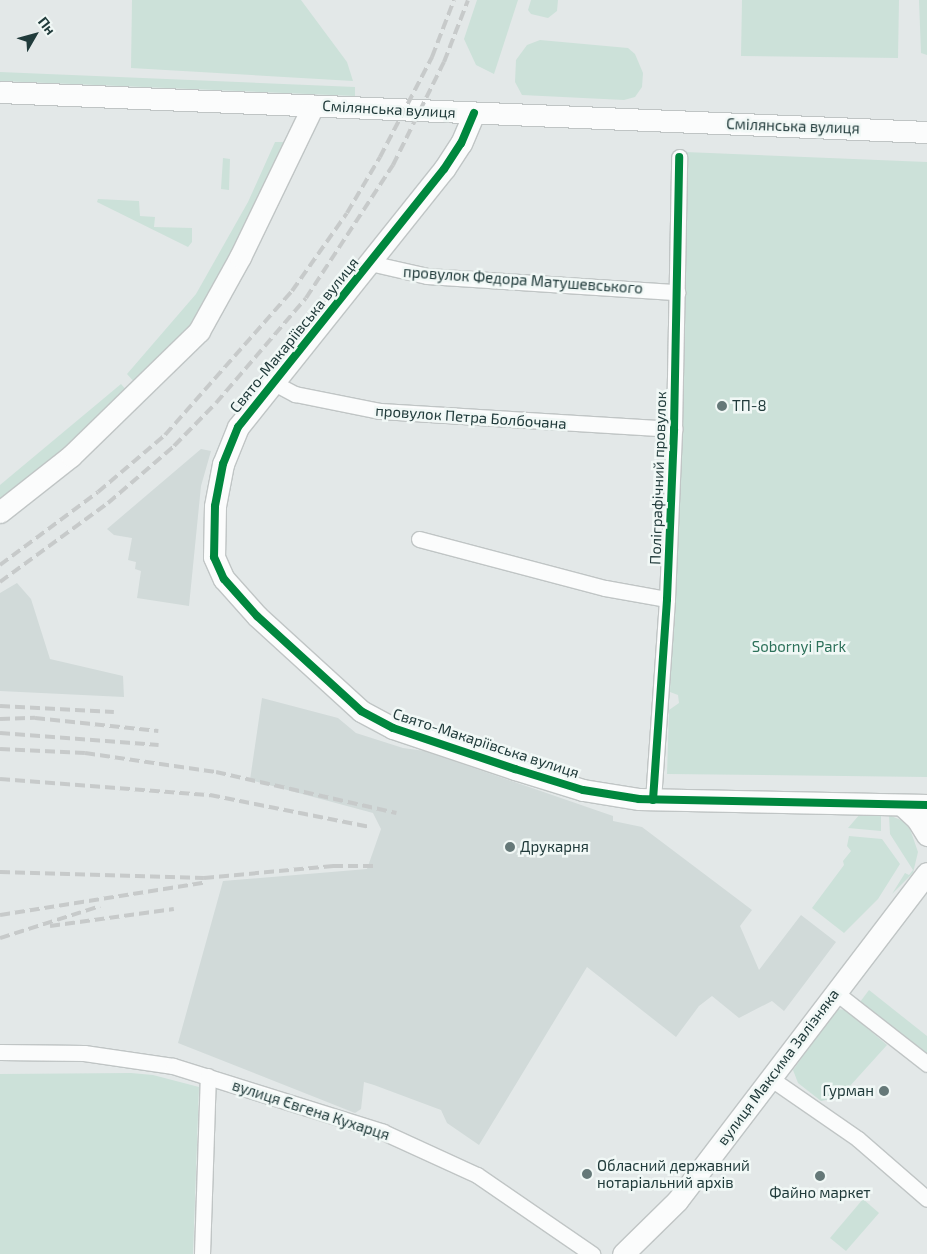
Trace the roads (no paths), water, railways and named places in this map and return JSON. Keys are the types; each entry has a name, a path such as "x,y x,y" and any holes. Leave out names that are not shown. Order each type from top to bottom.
{"street":[{"name":"Смілянська вулиця","path":"0,92 927,132"},
{"path":"0,512 71,456 199,331 240,257 313,106"},
{"name":"Свято-Макаріївська вулиця","path":"474,113 452,158 370,263 272,382 234,435 216,499 214,556 220,573 238,597 346,698 377,720 583,790 652,800 927,805"},
{"name":"Поліграфічний провулок","path":"652,800 667,599 674,428 679,157"},
{"name":"провулок Федора Матушевського","path":"370,263 400,272 436,277 677,292"},
{"name":"провулок Петра Болбочана","path":"272,382 295,394 380,412 674,428"},
{"path":"419,539 605,588 667,599"},
{"path":"902,805 917,818 927,835"},
{"name":"вулиця Максима Залізняка","path":"623,1254 676,1201 927,873"},
{"path":"835,992 927,1064"},
{"name":"вулиця Євгена Кухарця","path":"0,1052 103,1055 173,1066 383,1132 440,1156 510,1194 592,1254"},
{"path":"202,1254 208,1076"},
{"path":"770,1078 858,1139 927,1200"}],"railway":[{"path":"0,565 98,492 165,435 292,291 347,213 380,157 432,57 454,0"},
{"path":"0,582 108,503 174,446 216,403 306,298 393,165 444,62 468,0"},
{"path":"0,706 114,712"},
{"path":"0,719 35,718 158,731"},
{"path":"0,733 159,745"},
{"path":"0,749 85,753 216,772 396,813"},
{"path":"0,779 210,795 370,827"},
{"path":"0,872 204,878 333,866 375,866"},
{"path":"0,915 203,883"},
{"path":"0,938 100,906"},
{"path":"50,926 174,909"}],"place":[{"name":"ТП-8","path":"722,406"},
{"name":"Друкарня","path":"510,847"},
{"name":"Гурман","path":"884,1091"},
{"name":"Обласний державний нотаріальний архів","path":"587,1174"},
{"name":"Файно маркет","path":"820,1176"}],"park label":[{"name":"Sobornyi Park","path":"799,647"}]}
